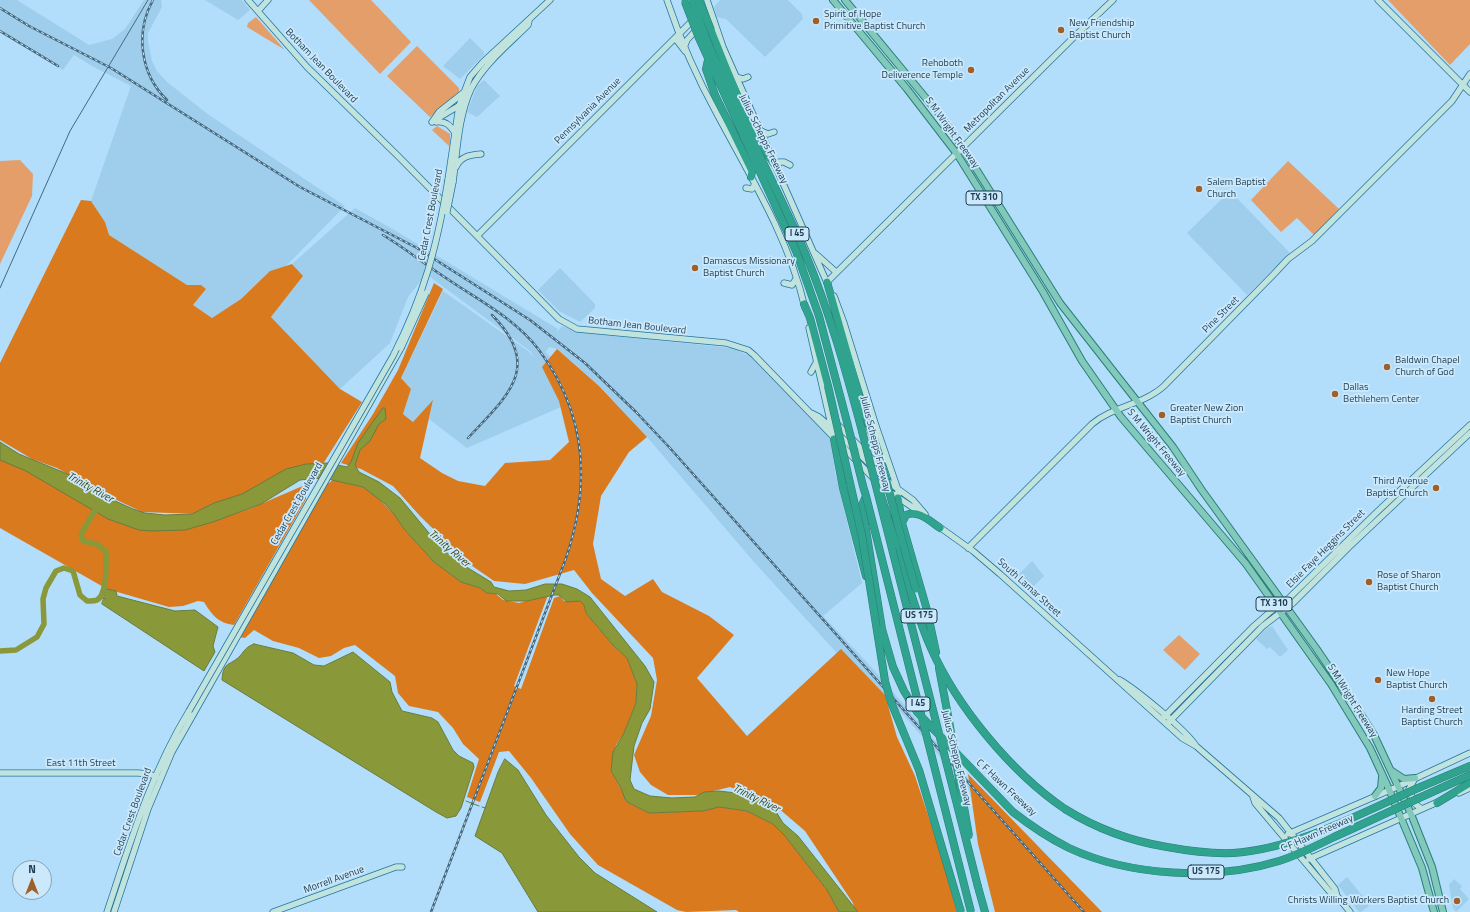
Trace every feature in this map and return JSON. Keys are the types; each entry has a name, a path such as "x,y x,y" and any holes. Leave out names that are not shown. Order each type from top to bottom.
{"highway":[{"name":"Julius Schepps Freeway","path":"687,0 707,32 814,273 834,332 862,431 985,912"},
{"path":"699,0 707,32 766,153 777,168"},
{"name":"Julius Schepps Freeway","path":"707,32 708,60 778,208 796,251 819,316 971,912"},
{"path":"708,60 706,69 710,83 722,111 752,171 753,180"},
{"path":"827,282 864,412 886,475 905,553 936,651"},
{"path":"804,304 810,318 828,386 859,521 885,681 891,702 919,770 961,912"},
{"path":"834,439 847,502 873,605"},
{"name":"C F Hawn Freeway","path":"872,472 884,501 896,544 929,644 950,684 967,711 995,745 1042,792 1065,809 1102,829 1139,842 1198,852 1233,853 1264,848 1304,836 1470,766"},
{"name":"C F Hawn Freeway","path":"866,496 862,505 882,629 893,668 906,695 928,725 1013,812 1036,829 1061,844 1095,858 1138,868 1188,872 1239,870 1272,863 1294,856 1470,775"},
{"path":"898,498 902,523 921,587 936,651 950,721 978,887"},
{"path":"902,523 906,515 914,513 940,528"},
{"path":"1437,803 1470,783"}],"main road":[{"name":"Botham Jean Boulevard","path":"248,0 307,67 384,141 477,236 559,318 567,324 587,330 726,343 748,350 810,412 834,439"},
{"path":"258,11 268,0"},
{"path":"529,21 550,0"},
{"path":"667,0 678,36 691,59"},
{"name":"S M Wright Freeway","path":"833,0 907,89 957,154 1039,286 1082,361 1116,410 1144,446 1204,513 1246,564 1347,709 1370,748 1389,790 1422,868 1434,912"},
{"name":"S M Wright Freeway","path":"845,0 917,87 963,148 1054,294 1173,447 1201,488 1286,604 1362,716 1390,768 1411,814 1433,872 1443,912"},
{"name":"Metropolitan Avenue","path":"827,282 1113,0"},
{"path":"1378,0 1470,92"},
{"name":"Pennsylvania Avenue","path":"477,236 678,36 710,1"},
{"name":"Julius Schepps Freeway","path":"710,1 707,32 723,47 737,76 815,253 844,323 856,366 898,490 898,498"},
{"name":"Cedar Crest Boulevard","path":"451,181 459,106 470,77 525,22 529,21"},
{"name":"Cedar Crest Boulevard","path":"107,912 143,804 191,712 393,356 409,324 432,262 454,171 466,102 479,77 528,25 529,21"},
{"path":"685,45 687,40 702,24 709,23 707,32"},
{"path":"678,36 685,45 716,113 766,203 796,280 804,304 834,439"},
{"name":"Pine Street","path":"968,548 1092,424 1104,415 1137,402 1157,392 1164,386 1285,263 1312,241 1452,101 1470,74"},
{"path":"737,76 743,79 748,77"},
{"path":"432,122 446,106 463,93"},
{"path":"432,122 466,102"},
{"path":"446,106 459,106"},
{"path":"459,106 463,114"},
{"path":"432,122 445,122 455,133"},
{"path":"761,131 768,134 774,132"},
{"path":"454,171 462,158 481,154"},
{"path":"777,168 779,162 784,162 790,165"},
{"path":"746,188 752,188 753,180"},
{"path":"815,253 836,272"},
{"path":"784,283 792,285 796,280"},
{"name":"South Lamar Street","path":"810,412 831,427 898,490 913,500 926,516"},
{"path":"830,418 841,427 875,462 881,464 887,458"},
{"name":"Elsie Faye Heggins Street","path":"1286,604 1470,425"},
{"name":"Elsie Faye Heggins Street","path":"1163,718 1470,432"},
{"name":"South Lamar Street","path":"834,439 881,486 926,516 968,548 1116,678 1129,685 1190,744 1196,746 1253,797 1266,806 1291,833 1335,888 1337,896"},
{"path":"881,486 892,484 894,478"},
{"name":"Elsie Faye Heggins Street","path":"1168,722 1201,684"},
{"name":"C F Hawn Freeway","path":"1284,836 1470,753"},
{"path":"1390,768 1401,778 1408,780 1415,778"},
{"path":"1375,796 1381,788 1381,772"},
{"name":"East 11th Street","path":"0,773 138,773 158,777"},
{"name":"Cedar Crest Boulevard","path":"114,912 158,777"},
{"path":"1415,778 1409,789 1415,804 1422,809"},
{"name":"C F Hawn Freeway","path":"1304,861 1470,788"},
{"name":"South Lamar Street","path":"1253,797 1255,803 1330,892 1337,896 1350,912"},
{"name":"Morrell Avenue","path":"273,912 396,867 402,867"}],"shaded area":[{"path":"0,0 17,0 89,45 112,39 125,29 144,0 161,0 162,7 148,33 152,61 157,71 167,82 209,115 345,206 286,266 270,271 241,299 212,318 193,305 205,289 201,285 187,285 108,235 105,222 91,201 131,86 74,55 63,70 0,32"},
{"path":"205,0 242,0 250,10 238,20"},
{"path":"309,0 371,0 411,42 380,74"},
{"path":"720,0 788,0 802,14 803,19 765,57 726,19 716,17 714,7"},
{"path":"1388,0 1470,0 1470,44 1450,65"},
{"path":"256,17 285,50 247,27 248,23"},
{"path":"470,38 484,52 484,55 460,79 443,66"},
{"path":"417,46 459,88 459,92 430,117 387,76"},
{"path":"484,80 500,96 477,117 467,112 477,86"},
{"path":"437,126 450,134 449,146 432,130"},
{"path":"20,160 33,174 32,196 0,264 0,161"},
{"path":"1288,161 1339,209 1314,235 1297,218 1281,232 1251,200"},
{"path":"1230,191 1290,253 1247,295 1187,233"},
{"path":"81,200 91,201 105,222 109,235 187,285 201,285 206,289 193,305 212,318 241,299 270,271 292,264 303,276 271,317 340,389 362,402 323,464 198,514 142,512 100,492 57,468 32,459 0,440 0,363"},
{"path":"355,208 391,228 558,329 556,333 562,326 584,333 732,348 750,356 831,438 835,472 862,583 823,616 875,671 948,756 1088,912 990,814 899,710 887,708 754,562 647,437 599,386 557,349 549,347 546,352 556,364 573,453 561,407 467,448 429,419 433,401 414,422 403,414 411,389 401,378 443,291 528,351 535,358 530,351 426,274 408,297 390,343 340,389 271,317 303,276 292,264"},
{"path":"560,268 595,304 595,308 580,322 559,311 538,290"},
{"path":"434,283 443,289 401,378 411,389 403,414 413,422 433,400 420,458 442,473 458,481 485,486 505,463 550,460 569,442 559,401 542,367 557,349 599,386 647,437 629,452 601,496 593,544 601,579 625,596 653,579 662,592 709,616 734,635 697,678 747,736 841,649 885,695 897,737 915,776 938,845 957,912 855,912 853,903 805,831 777,807 730,787 697,795 668,795 651,785 640,772 634,755 651,716 657,680 653,658 592,593 574,570 525,584 494,581 468,563 420,516 393,486 361,469 341,463 373,414 398,370"},
{"path":"0,457 88,502 96,513 203,524 249,509 305,485 306,499 234,625 228,624 216,618 204,602 198,601 183,606 169,607 107,589 0,528"},
{"path":"333,480 363,487 376,496 394,514 404,529 434,562 461,582 480,588 487,593 496,594 503,600 519,603 548,595 514,686 521,689 554,598 560,596 564,601 580,601 584,605 586,613 612,644 627,658 637,684 636,703 624,733 616,745 611,771 629,803 649,813 703,811 719,807 747,811 773,824 785,836 827,890 839,912 739,912 736,910 686,912 677,910 598,865 570,834 531,778 509,751 499,752 480,802 467,797 479,759 463,744 453,728 438,712 409,706 398,693 395,676 355,645 344,648 331,656 319,658 299,648 273,641 254,630 245,638 239,637 326,485"},
{"path":"1032,561 1044,576 1030,590 1017,576"},
{"path":"1272,626 1288,650 1280,657 1270,647 1267,649 1256,639 1267,628"},
{"path":"1179,635 1200,654 1185,670 1163,650"},
{"path":"968,774 1102,912 995,912 978,844"},
{"path":"1347,877 1370,905 1361,912 1359,912 1338,885"},
{"path":"1454,879 1462,886 1460,889 1469,899 1456,912 1453,908 1449,885"}],"water":[{"name":"Trinity River","path":"383,408 385,408 386,419 379,424 370,441 360,450 355,465 359,472 379,482 400,498 443,550 491,582 494,587 509,591 526,590 545,584 562,584 577,589 590,597 645,666 654,682 650,709 642,723 634,746 630,780 634,789 650,796 672,798 695,797 704,792 719,791 736,793 764,801 775,810 783,823 798,836 858,912 839,912 827,890 785,836 773,824 747,811 719,807 703,811 649,813 629,803 625,799 621,788 611,771 613,752 624,733 636,703 637,684 627,658 612,644 586,613 584,605 580,601 567,602 559,595 554,595 527,601 506,601 498,594 487,593 480,588 461,582 434,562 404,529 385,504 363,487 323,478 300,480 261,504 213,522 185,530 152,531 139,530 108,519 26,471 0,460 0,442 19,454 70,475 113,500 133,509 145,513 165,515 192,514 214,503 242,494 286,469 306,464 328,463 347,467 351,462 358,443"},
{"path":"107,589 116,591 117,596 175,611 195,610 218,627 213,646 215,652 204,671 102,604"},
{"path":"254,644 293,653 314,665 324,666 353,652 390,682 392,692 402,711 432,718 438,722 453,750 459,756 473,763 474,767 461,808 456,816 447,818 436,812 222,680 225,667 240,656 247,648"},
{"path":"505,759 518,770 546,815 579,857 595,873 657,912 538,912 502,853 475,836 498,772"}],"waterway":[{"name":"Trinity River","path":"0,651 16,650 37,637 44,624 43,599 46,588 56,571 64,568 73,571 80,595 87,601 97,600 101,597 106,577 106,551 96,544 83,541 81,534 98,505"},
{"path":"100,597 105,599"},
{"path":"466,801 479,806"},
{"path":"482,807 486,808"}],"tram line":[{"path":"0,288 70,131 148,0"}],"railway":[{"path":"153,0 147,12 144,25 142,39 143,52 151,78 158,90 167,100"},
{"path":"0,8 29,26 111,68 300,187 417,248 530,320 585,363 636,412 669,447 1084,912"},
{"path":"0,31 58,66"},
{"path":"383,235 438,273 496,310 519,328 539,350 555,374 567,399 575,424 580,450 581,477 579,503 574,530 566,558 431,912"},
{"path":"468,438 496,408 506,394 514,380 518,366 516,350 507,333 492,315"}],"place":[{"name":"Spirit of Hope Primitive Baptist Church","path":"816,21"},
{"name":"New Friendship Baptist Church","path":"1061,30"},
{"name":"Rehoboth Deliverence Temple","path":"971,70"},
{"name":"Salem Baptist Church","path":"1199,189"},
{"name":"Damascus Missionary Baptist Church","path":"695,268"},
{"name":"Baldwin Chapel Church of God","path":"1387,367"},
{"name":"Dallas Bethlehem Center","path":"1335,394"},
{"name":"Greater New Zion Baptist Church","path":"1162,415"},
{"name":"Third Avenue Baptist Church","path":"1436,488"},
{"name":"Rose of Sharon Baptist Church","path":"1369,582"},
{"name":"New Hope Baptist Church","path":"1378,680"},
{"name":"Harding Street Baptist Church","path":"1432,699"},
{"name":"Christs Willing Workers Baptist Church","path":"1457,901"}]}
